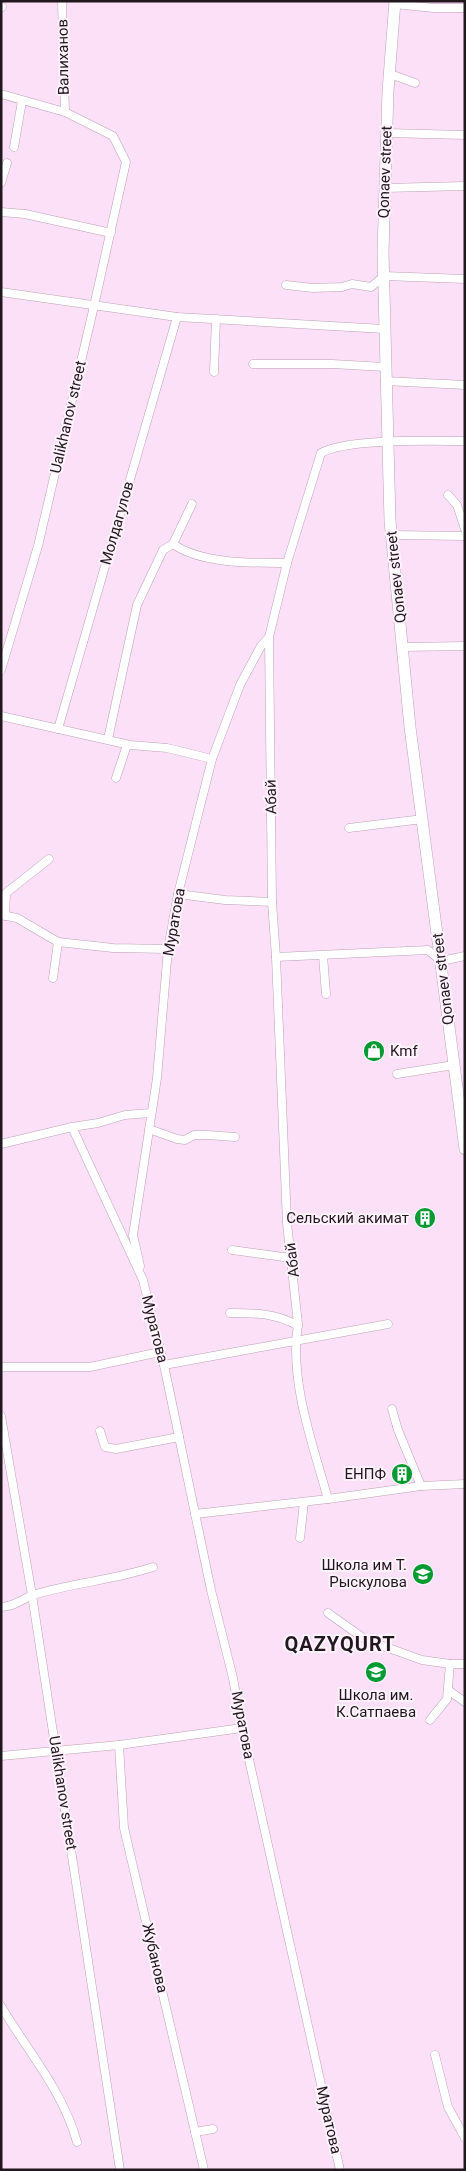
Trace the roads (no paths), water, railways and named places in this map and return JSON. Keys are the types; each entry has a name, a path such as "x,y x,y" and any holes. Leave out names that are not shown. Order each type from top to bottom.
{"main road":[{"name":"Qonaev street","path":"395,3 387,133 384,276 385,381 392,535 402,647 422,819 465,1149"}],"street":[{"name":"Валиханов","path":"62,1 65,112"},
{"path":"395,3 434,8 465,8"},
{"path":"390,74 415,83"},
{"path":"1,94 65,112"},
{"path":"14,147 22,101"},
{"name":"Ualikhanov street","path":"1,670 38,546 126,162 113,136 65,112"},
{"path":"387,133 465,134"},
{"path":"1,183 7,163"},
{"path":"385,188 465,186"},
{"path":"1,212 25,214 111,233"},
{"path":"286,286 313,288 342,287 352,284 371,287 384,276 465,279"},
{"path":"1,292 177,317 384,329"},
{"name":"Молдагулов","path":"58,728 177,317"},
{"path":"214,372 216,319"},
{"path":"253,364 332,364 385,367"},
{"path":"385,381 465,385"},
{"path":"269,637 287,563 321,453 330,448 387,442 465,441"},
{"path":"448,495 457,505 465,528"},
{"path":"108,740 137,605 163,550 173,544 192,504"},
{"path":"392,535 465,536"},
{"path":"173,544 182,551 239,563 287,563"},
{"name":"Муратова","path":"269,637 261,646 240,685 212,759 178,894 168,949 152,1113 133,1235 164,1365 211,1590 233,1678 242,1728 340,2170"},
{"name":"Абай","path":"269,637 272,902 287,1223 298,1326 296,1340 301,1399 328,1499"},
{"path":"402,647 465,646"},
{"path":"1,716 127,745 167,748 212,759"},
{"path":"116,778 127,745"},
{"path":"349,828 422,819"},
{"path":"50,860 6,893 3,915 16,918 58,942 113,948 168,949"},
{"path":"178,894 225,900 272,902"},
{"path":"53,978 58,942"},
{"path":"276,957 428,950 441,961 465,956"},
{"path":"323,956 326,994"},
{"path":"397,1074 454,1065"},
{"path":"1,1144 72,1127 98,1124 125,1115 152,1113"},
{"name":"Муратова","path":"72,1127 143,1280"},
{"path":"149,1129 185,1140 194,1135 234,1137"},
{"path":"232,1250 292,1258"},
{"path":"230,1313 261,1313 288,1320 298,1326"},
{"path":"164,1365 388,1324"},
{"path":"1,1367 90,1366 160,1352"},
{"path":"392,1409 398,1430 421,1486"},
{"name":"Ualikhanov street","path":"1,1416 32,1596 120,2170"},
{"path":"100,1431 105,1447 116,1449 179,1437"},
{"path":"195,1514 421,1486 465,1484"},
{"path":"300,1538 304,1502"},
{"path":"1,1607 10,1607 32,1596 129,1575 153,1567"},
{"path":"328,1613 366,1640 393,1648 422,1660 465,1664"},
{"path":"430,1720 447,1700 450,1664"},
{"path":"448,1690 465,1702"},
{"path":"1,1756 119,1745 242,1728"},
{"name":"Жубанова","path":"119,1745 124,1828 204,2170"},
{"path":"1,2006 19,2036 54,2086 70,2118 77,2142"},
{"path":"435,2055 448,2107 465,2138"},
{"path":"195,2132 213,2129"}],"place":[{"name":"Kmf","path":"374,1051"},
{"name":"Сельский акимат","path":"425,1218"},
{"name":"ЕНПФ","path":"402,1474"},
{"name":"Школа им Т. Рыскулова","path":"423,1574"},
{"name":"Школа им. К.Сатпаева","path":"376,1672"}],"district":[{"name":"QAZYQURT","path":"340,1644"}]}
